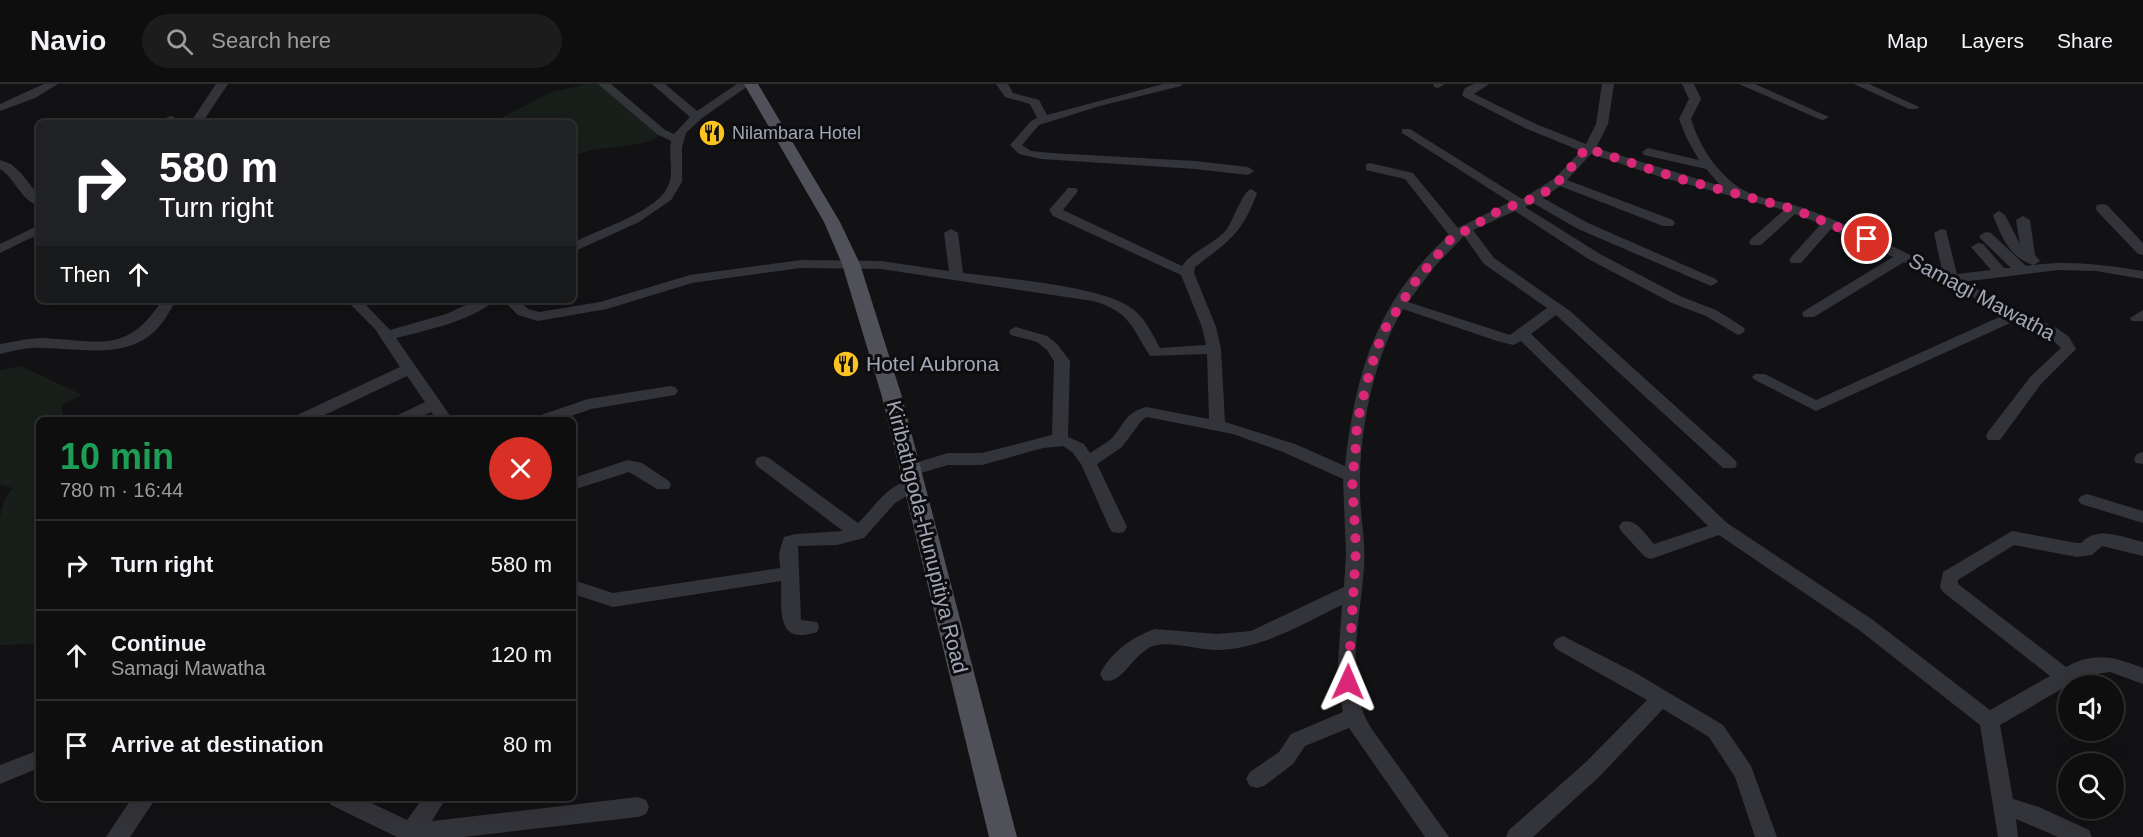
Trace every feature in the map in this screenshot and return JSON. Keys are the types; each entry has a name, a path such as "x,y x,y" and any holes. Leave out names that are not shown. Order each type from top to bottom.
{"main road":[{"name":"Kiribathgoda-Hunupitiya Road","path":"751,84 832,222 851,264 892,397 1003,837"}],"street":[{"path":"0,108 31,96 52,84"},
{"path":"198,120 222,84"},
{"path":"604,84 661,132 677,140"},
{"path":"658,84 697,117"},
{"path":"576,247 648,211 667,197 676,184 677,140 697,117 745,84"},
{"path":"1002,84 1009,95 1035,102 1044,120"},
{"path":"1177,84 1096,104 1035,123 1016,145 1019,150 1029,154 1051,157 1195,165 1248,171"},
{"path":"1483,84 1469,90 1468,95 1522,122 1586,148 1677,178 1747,197"},
{"path":"1438,837 1368,741 1355,716 1348,682 1356,549 1352,476 1357,423 1370,370 1383,332 1415,282 1450,240 1500,210 1549,190 1558,182 1599,130 1607,84"},
{"name":"Samagi Mawatha","path":"1688,84 1695,99 1685,119 1688,129 1709,166 1734,190 1747,197 1793,209 1905,256 1951,279 1955,284 2053,332 2064,340 2069,349 2036,380 1994,436"},
{"path":"1744,84 1823,117"},
{"path":"1860,84 1913,107"},
{"path":"1406,131 1522,202 1595,257 1677,300 1712,313 1738,330"},
{"path":"1648,152 1709,166"},
{"path":"0,164 13,170 31,198 36,200"},
{"path":"1370,167 1409,176 1490,261 1556,308 1730,464"},
{"path":"23,187 36,181"},
{"path":"1558,182 1668,223"},
{"path":"1072,191 1055,210 1058,213 1187,273 1198,296 1214,349 1215,405 1218,425"},
{"path":"1187,273 1189,265 1237,227 1251,193"},
{"path":"1522,202 1711,282"},
{"path":"2102,208 2143,251"},
{"path":"1756,242 1793,209"},
{"path":"1999,215 2008,240 2031,265"},
{"path":"2023,220 2031,265"},
{"path":"1796,260 1829,223"},
{"path":"0,249 36,231"},
{"path":"951,233 957,276"},
{"path":"1941,233 1951,279 2031,265 2096,267 2143,274"},
{"path":"2000,272 1982,241 2031,265"},
{"path":"1809,314 1905,256"},
{"path":"513,303 523,312 538,317 602,306 690,279 740,271 801,264 881,265 1082,294 1114,301 1128,311 1141,325 1155,353 1214,349"},
{"path":"0,349 40,343 74,348 104,347 143,333 167,303"},
{"path":"356,303 380,326 443,417"},
{"path":"386,336 438,322 473,309 482,303"},
{"path":"1401,304 1513,340 1556,308"},
{"path":"1760,377 1816,406 1993,324 2018,315"},
{"path":"1016,332 1042,339 1052,347 1062,361 1063,393 1060,440"},
{"path":"1522,334 1721,528 1866,625 1989,721 2008,835"},
{"path":"307,417 410,368"},
{"path":"552,417 588,404 670,391"},
{"path":"408,417 434,404"},
{"path":"1088,462 1116,443 1136,416 1146,412 1218,425 1272,441 1352,476"},
{"path":"810,627 794,627 788,553 790,542 800,539 829,541 858,533 869,525 888,499 912,477 948,459 982,459 1043,442 1060,440 1068,442 1078,448 1088,462 1118,527"},
{"path":"763,462 858,533"},
{"path":"576,483 628,466 636,467 663,485"},
{"path":"2087,500 2143,517"},
{"path":"1628,527 1651,552 1721,528"},
{"path":"2062,675 1949,587 1950,577 2012,538 2077,550 2086,550 2095,540 2102,539 2143,549"},
{"path":"576,588 613,600 789,573"},
{"path":"1110,674 1131,649 1155,637 1217,642 1254,638 1353,591"},
{"path":"1563,644 1627,678 1716,731 1744,773 1766,837"},
{"path":"2069,675 2080,669 2111,664 2143,676"},
{"path":"1989,721 2058,681"},
{"path":"1517,837 1593,769 1660,699"},
{"path":"1257,779 1286,758 1298,740 1355,716"},
{"path":"0,775 36,760"},
{"path":"117,837 143,801"},
{"path":"345,801 410,835 638,807"},
{"path":"410,835 433,801"},
{"path":"2004,806 2031,814 2081,837"}],"shaded area":[{"path":"589,84 604,84 664,134 631,145 576,155 576,120 497,120 552,92"},
{"path":"21,366 82,395 62,405 64,417 36,417 36,644 0,645 0,516 5,499 13,488 0,485 0,370"}],"place":[{"name":"Nilambara Hotel","path":"712,133"},
{"name":"Hotel Aubrona","path":"846,364"}],"route":[{"path":"1348,682 1356,549 1352,476 1357,423 1370,370 1383,332 1415,282 1450,240 1500,210 1527,201 1549,190 1566,174 1586,148 1677,178 1793,209 1867,239"}]}
